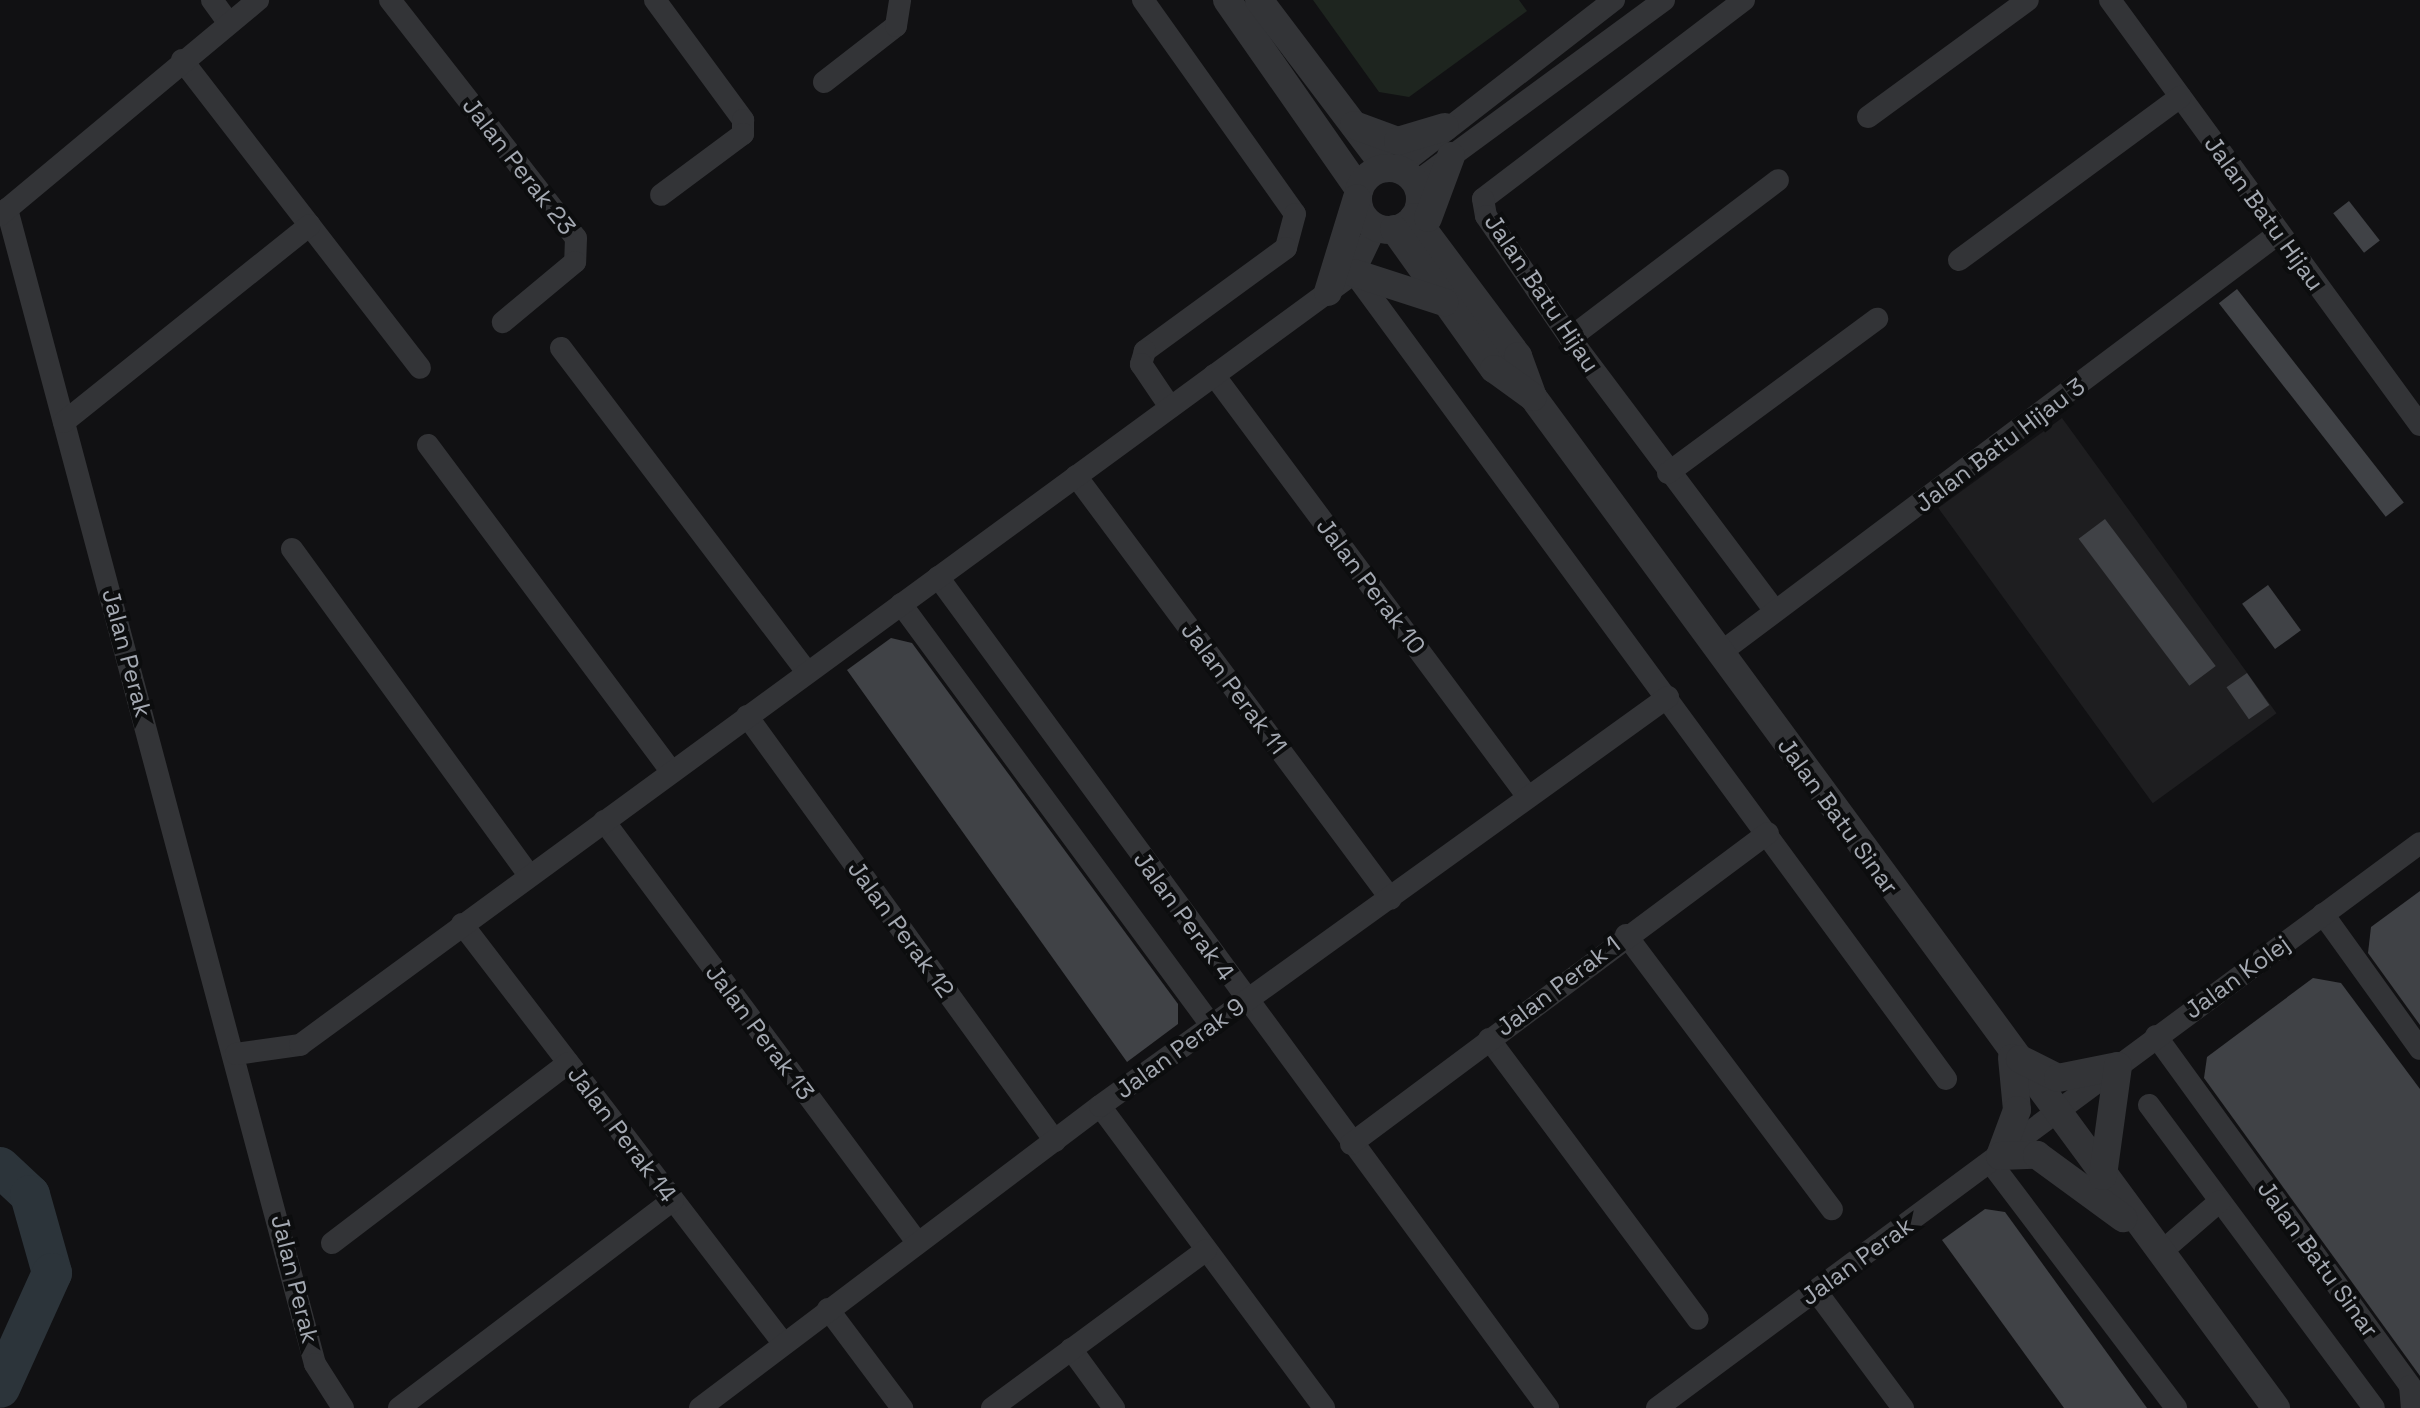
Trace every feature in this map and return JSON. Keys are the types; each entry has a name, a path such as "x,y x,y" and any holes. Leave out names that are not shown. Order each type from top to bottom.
{"street":[{"path":"212,0 229,23"},
{"name":"Jalan Perak","path":"258,0 182,60 3,212 64,422 236,1054 315,1364 343,1408"},
{"name":"Jalan Perak 23","path":"390,0 576,238 575,262 503,322"},
{"path":"655,0 743,120 737,140 661,195"},
{"path":"824,82 896,26 900,0"},
{"path":"1143,0 1295,214 1286,248 1145,351 1141,364 1170,407"},
{"path":"1227,0 1358,194 1394,225 1494,369 1533,397"},
{"path":"1259,0 1350,122 1399,173"},
{"path":"236,1054 300,1045 1354,273 1394,225 1399,173 1445,127 1614,0"},
{"path":"1328,292 1358,194 1399,173 1451,156 1664,0"},
{"name":"Jalan Batu Hijau","path":"1744,0 1483,199 1486,216 1570,338 1668,473 1775,611"},
{"path":"1868,117 2028,0"},
{"name":"Jalan Batu Hijau","path":"2110,0 2420,425"},
{"path":"182,60 420,368"},
{"path":"1959,260 2180,97"},
{"path":"1350,122 1398,141 1445,127"},
{"path":"1431,241 1429,206 1451,156"},
{"path":"1570,338 1778,180"},
{"path":"64,422 310,225"},
{"name":"Jalan Batu Sinar","path":"1394,225 1431,241 1518,356 1533,397 2011,1053 2276,1408"},
{"name":"Jalan Batu Hijau 3","path":"1720,653 2278,234"},
{"path":"1354,273 1448,305"},
{"path":"1354,273 1946,1079"},
{"path":"1668,473 1877,319"},
{"path":"561,348 807,672"},
{"name":"Jalan Perak 10","path":"1214,375 1528,797"},
{"path":"428,445 671,771"},
{"name":"Jalan Perak 11","path":"1076,476 1391,899"},
{"path":"292,549 529,875"},
{"name":"Jalan Perak 4","path":"938,577 1245,1001 1548,1408"},
{"name":"Jalan Perak 4","path":"901,604 1211,1025"},
{"name":"Jalan Perak 9","path":"700,1408 1100,1106 1668,697"},
{"name":"Jalan Perak 12","path":"747,716 1055,1141"},
{"name":"Jalan Perak 13","path":"604,821 917,1242"},
{"name":"Jalan Perak 1","path":"1351,1144 1626,935 1768,833"},
{"name":"Jalan Kolej","path":"2056,1113 2156,1036 2417,848"},
{"path":"2323,914 2420,1049"},
{"name":"Jalan Perak 14","path":"462,924 783,1343"},
{"path":"1626,935 1832,1209"},
{"name":"Jalan Batu Sinar","path":"2156,1036 2410,1386 2412,1408"},
{"path":"1489,1039 1698,1319"},
{"path":"2011,1053 2058,1078 2118,1066 2103,1176"},
{"path":"1995,1160 2017,1110 2011,1053"},
{"path":"332,1243 568,1063"},
{"path":"2149,1105 2374,1408"},
{"path":"1100,1106 1324,1408"},
{"name":"Jalan Perak","path":"1657,1408 2056,1113"},
{"path":"1995,1160 2037,1155 2154,1245 2220,1201"},
{"path":"1995,1160 2176,1408"},
{"path":"399,1408 673,1200"},
{"path":"992,1408 1206,1250"},
{"path":"1816,1291 1903,1408"},
{"path":"828,1309 902,1408"},
{"path":"1071,1349 1114,1408"}],"shaded area":[{"path":"1313,0 1519,0 1527,11 1409,97 1379,92"},
{"path":"2062,418 2277,713 2153,803 1938,508"}],"building":[{"path":"2349,201 2380,240 2364,253 2333,213"},
{"path":"2237,289 2404,503 2386,517 2219,303"},
{"path":"2105,519 2216,666 2189,686 2079,539"},
{"path":"2268,585 2301,630 2275,649 2242,604"},
{"path":"891,638 912,643 1178,1004 1178,1024 1127,1062 847,670"},
{"path":"2247,673 2269,705 2249,719 2227,687"},
{"path":"2420,891 2420,1025 2368,953 2371,927"},
{"path":"2313,978 2341,983 2420,1089 2420,1376 2204,1078 2207,1057"},
{"path":"1985,1209 2005,1212 2147,1408 2064,1408 1942,1240"}],"waterway":[{"path":"0,1167 30,1195 52,1273 0,1388"}]}
